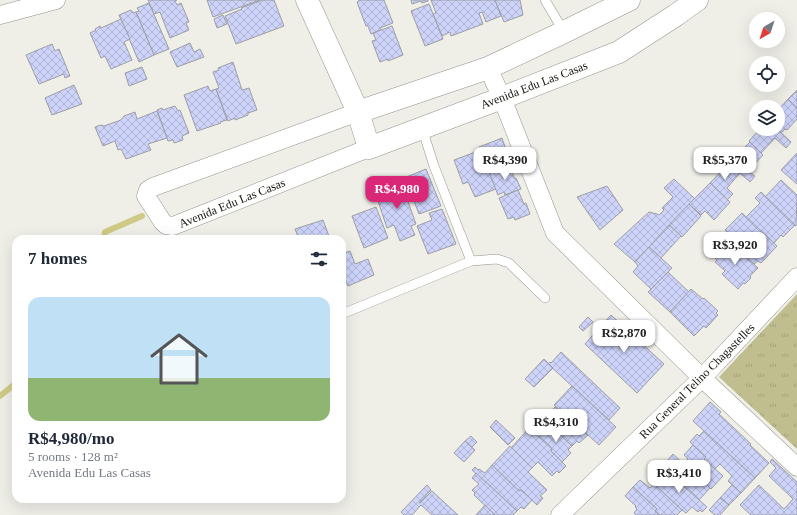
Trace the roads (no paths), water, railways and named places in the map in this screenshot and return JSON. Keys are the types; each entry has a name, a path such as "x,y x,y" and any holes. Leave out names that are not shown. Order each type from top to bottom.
{"street":[{"path":"4,10 56,0"},
{"path":"307,0 358,112 369,148"},
{"name":"Avenida Edu Las Casas","path":"629,0 488,68 358,112 153,187 148,190 146,196 162,221 166,225 173,226 369,148 619,52 698,0"},
{"path":"488,68 502,98 555,233 702,378 797,467"},
{"name":"Rua General Telino Chagastelles","path":"561,515 702,378 797,277"}],"lane":[{"path":"546,0 564,32"},
{"path":"422,128 434,166 471,261"},
{"path":"346,312 471,261 497,259 509,263 545,298"}],"waterway":[{"path":"105,235 105,232 142,216"},
{"path":"0,396 12,386"}]}
